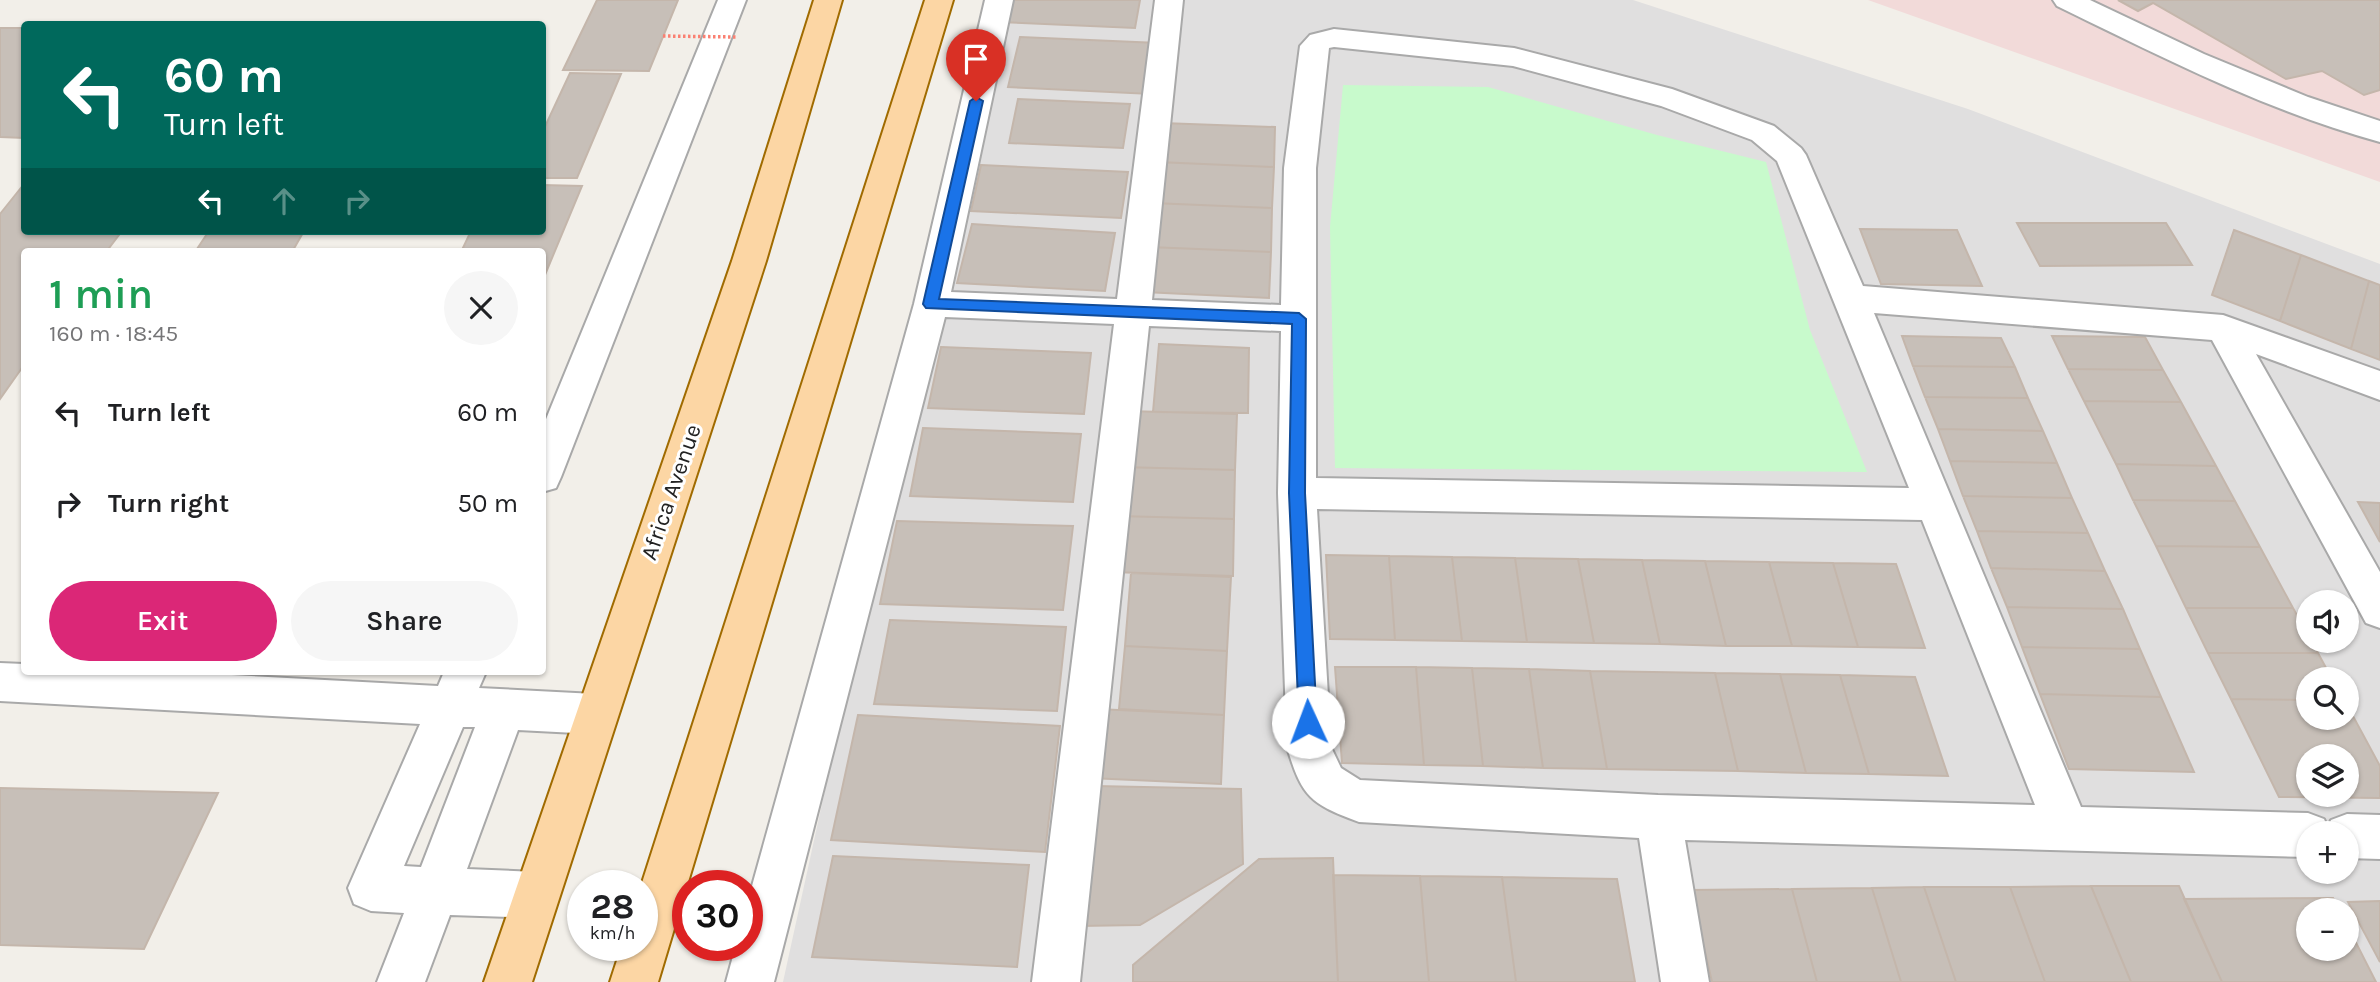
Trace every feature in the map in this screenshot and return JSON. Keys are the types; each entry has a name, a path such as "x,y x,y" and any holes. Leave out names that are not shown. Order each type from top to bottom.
{"main road":[{"name":"Africa Avenue","path":"508,982 748,261 828,0"},
{"path":"634,982 939,0"}],"street":[{"path":"546,467 732,0"},
{"path":"750,982 931,304 999,0"},
{"path":"1056,982 1169,0"},
{"path":"2067,0 2207,66 2297,104 2380,132"},
{"path":"2066,826 1790,155 1763,133 1672,99 1514,57 1334,38 1320,41 1315,46 1300,168 1297,493 1309,747 1316,774 1334,792 1359,801 1658,817 2066,826 2296,835"},
{"path":"1851,298 2223,328 2380,386"},
{"path":"931,304 1299,319"},
{"path":"2223,328 2380,610"},
{"path":"1297,493 1935,504"},
{"path":"0,682 127,680 458,689 504,709 595,714"},
{"path":"458,689 371,888 536,895"},
{"path":"401,982 504,709"},
{"path":"1658,817 1685,982"},
{"path":"2359,836 2380,837"}],"path":[{"path":"663,36 736,37"}],"shaded area":[{"path":"998,0 1633,0 1968,109 2380,264 2380,982 783,982"},
{"path":"1868,0 2380,0 2380,182"}],"green space":[{"path":"1343,85 1488,87 1657,135 1766,162 1810,330 1867,472 1335,468 1330,227"}],"building":[{"path":"597,0 678,0 649,71 563,70"},
{"path":"1005,0 1140,0 1135,28 999,22"},
{"path":"2118,0 2380,0 2380,90 2364,95 2322,71 2286,79 2153,3 2138,11"},
{"path":"0,28 21,28 21,138 0,137"},
{"path":"1020,37 1158,43 1151,94 1008,87"},
{"path":"570,73 621,74 577,178 546,178 546,124"},
{"path":"1018,99 1130,104 1123,148 1009,143"},
{"path":"1162,123 1275,127 1274,167 1158,162"},
{"path":"1158,162 1274,167 1272,208 1153,203"},
{"path":"981,165 1128,172 1121,218 971,211"},
{"path":"546,185 582,186 546,272 546,248 463,248 469,235 546,235"},
{"path":"21,188 21,235 119,235 109,248 21,248 21,369 0,399 0,214"},
{"path":"1153,203 1272,208 1271,252 1149,247"},
{"path":"2017,223 2166,223 2192,265 2040,266"},
{"path":"972,224 1115,233 1105,291 957,283"},
{"path":"1860,229 1957,230 1982,286 1881,284"},
{"path":"2234,230 2301,255 2280,321 2212,295"},
{"path":"206,235 302,235 294,248 198,248"},
{"path":"1149,247 1271,252 1269,298 1144,292"},
{"path":"2301,255 2369,281 2351,349 2280,321"},
{"path":"2369,281 2380,285 2380,360 2351,349"},
{"path":"1902,336 2001,338 2015,367 1913,366"},
{"path":"2052,336 2145,337 2163,370 2068,369"},
{"path":"1159,344 1249,348 1248,413 1153,412"},
{"path":"941,347 1091,353 1084,414 928,408"},
{"path":"1913,366 2015,367 2028,398 1925,397"},
{"path":"2068,369 2163,370 2181,402 2084,401"},
{"path":"1925,397 2028,398 2043,431 1938,429"},
{"path":"2084,401 2181,402 2216,466 2116,464"},
{"path":"1126,411 1237,414 1235,470 1121,467"},
{"path":"923,428 1081,434 1073,502 910,496"},
{"path":"1938,429 2043,431 2057,463 1950,461"},
{"path":"1950,461 2057,463 2072,498 1963,496"},
{"path":"2116,464 2216,466 2235,501 2133,500"},
{"path":"1121,467 1235,470 1234,519 1117,516"},
{"path":"1963,496 2072,498 2088,533 1977,531"},
{"path":"2133,500 2235,501 2260,547 2156,546"},
{"path":"2358,502 2380,503 2380,542"},
{"path":"1117,516 1234,519 1233,576 1112,572"},
{"path":"897,521 1073,526 1063,610 880,604"},
{"path":"1977,531 2088,533 2105,571 1991,568"},
{"path":"2156,546 2260,547 2293,608 2186,608"},
{"path":"1326,555 1389,556 1395,640 1330,639"},
{"path":"1389,556 1452,557 1462,641 1395,640"},
{"path":"1452,557 1515,558 1527,642 1462,641"},
{"path":"1515,558 1578,559 1594,643 1527,642"},
{"path":"1578,559 1642,560 1660,644 1594,643"},
{"path":"1642,560 1705,561 1726,646 1660,644"},
{"path":"1705,561 1769,562 1792,646 1726,646"},
{"path":"1769,562 1833,563 1858,647 1792,646"},
{"path":"1833,563 1896,564 1925,648 1858,647"},
{"path":"1991,568 2105,571 2123,609 2007,607"},
{"path":"1131,573 1231,577 1227,651 1125,646"},
{"path":"2007,607 2123,609 2140,649 2022,647"},
{"path":"2186,608 2293,608 2296,613 2296,653 2208,653"},
{"path":"890,620 1066,627 1057,711 874,704"},
{"path":"1125,646 1227,651 1224,715 1119,709"},
{"path":"2022,647 2140,649 2161,697 2040,694"},
{"path":"2208,653 2318,653 2326,667 2296,667 2296,700 2231,699"},
{"path":"1335,667 1416,667 1424,765 1342,763"},
{"path":"1416,667 1472,668 1483,766 1424,765"},
{"path":"1472,668 1529,669 1543,768 1483,766"},
{"path":"1529,669 1590,671 1607,769 1543,768"},
{"path":"1590,671 1715,673 1738,771 1607,769"},
{"path":"1715,673 1780,674 1806,773 1738,771"},
{"path":"1780,674 1840,675 1869,774 1806,773"},
{"path":"1840,675 1915,677 1948,776 1869,774"},
{"path":"2040,694 2161,697 2194,772 2069,769"},
{"path":"2231,699 2296,700 2296,730 2359,730 2359,727 2380,766 2380,798 2359,798 2359,744 2296,744 2296,797 2279,797"},
{"path":"1097,709 1224,715 1221,784 1090,778"},
{"path":"858,715 1060,726 1045,852 831,840"},
{"path":"1095,786 1241,789 1243,864 1140,925 1079,926"},
{"path":"0,788 218,793 144,949 0,945"},
{"path":"833,856 1029,865 1017,967 812,957"},
{"path":"1333,858 1338,982 1133,982 1133,965 1259,859"},
{"path":"1333,875 1420,876 1429,982 1338,982"},
{"path":"1420,876 1502,877 1516,982 1429,982"},
{"path":"1502,877 1617,879 1635,982 1516,982"},
{"path":"2091,886 2179,886 2222,982 2131,982"},
{"path":"2091,886 2131,982 2045,982 2010,887"},
{"path":"1924,887 2010,887 2045,982 1956,982"},
{"path":"1924,887 1956,982 1901,982 1872,888"},
{"path":"1872,888 1901,982 1817,982 1792,889"},
{"path":"1792,889 1817,982 1712,982 1691,890"},
{"path":"2296,898 2296,961 2359,961 2359,949 2376,982 2222,982 2184,899"},
{"path":"2380,901 2380,962 2359,923 2359,902"}],"route":[{"path":"976,101 931,304 1299,319 1297,493 1308,722"}]}
